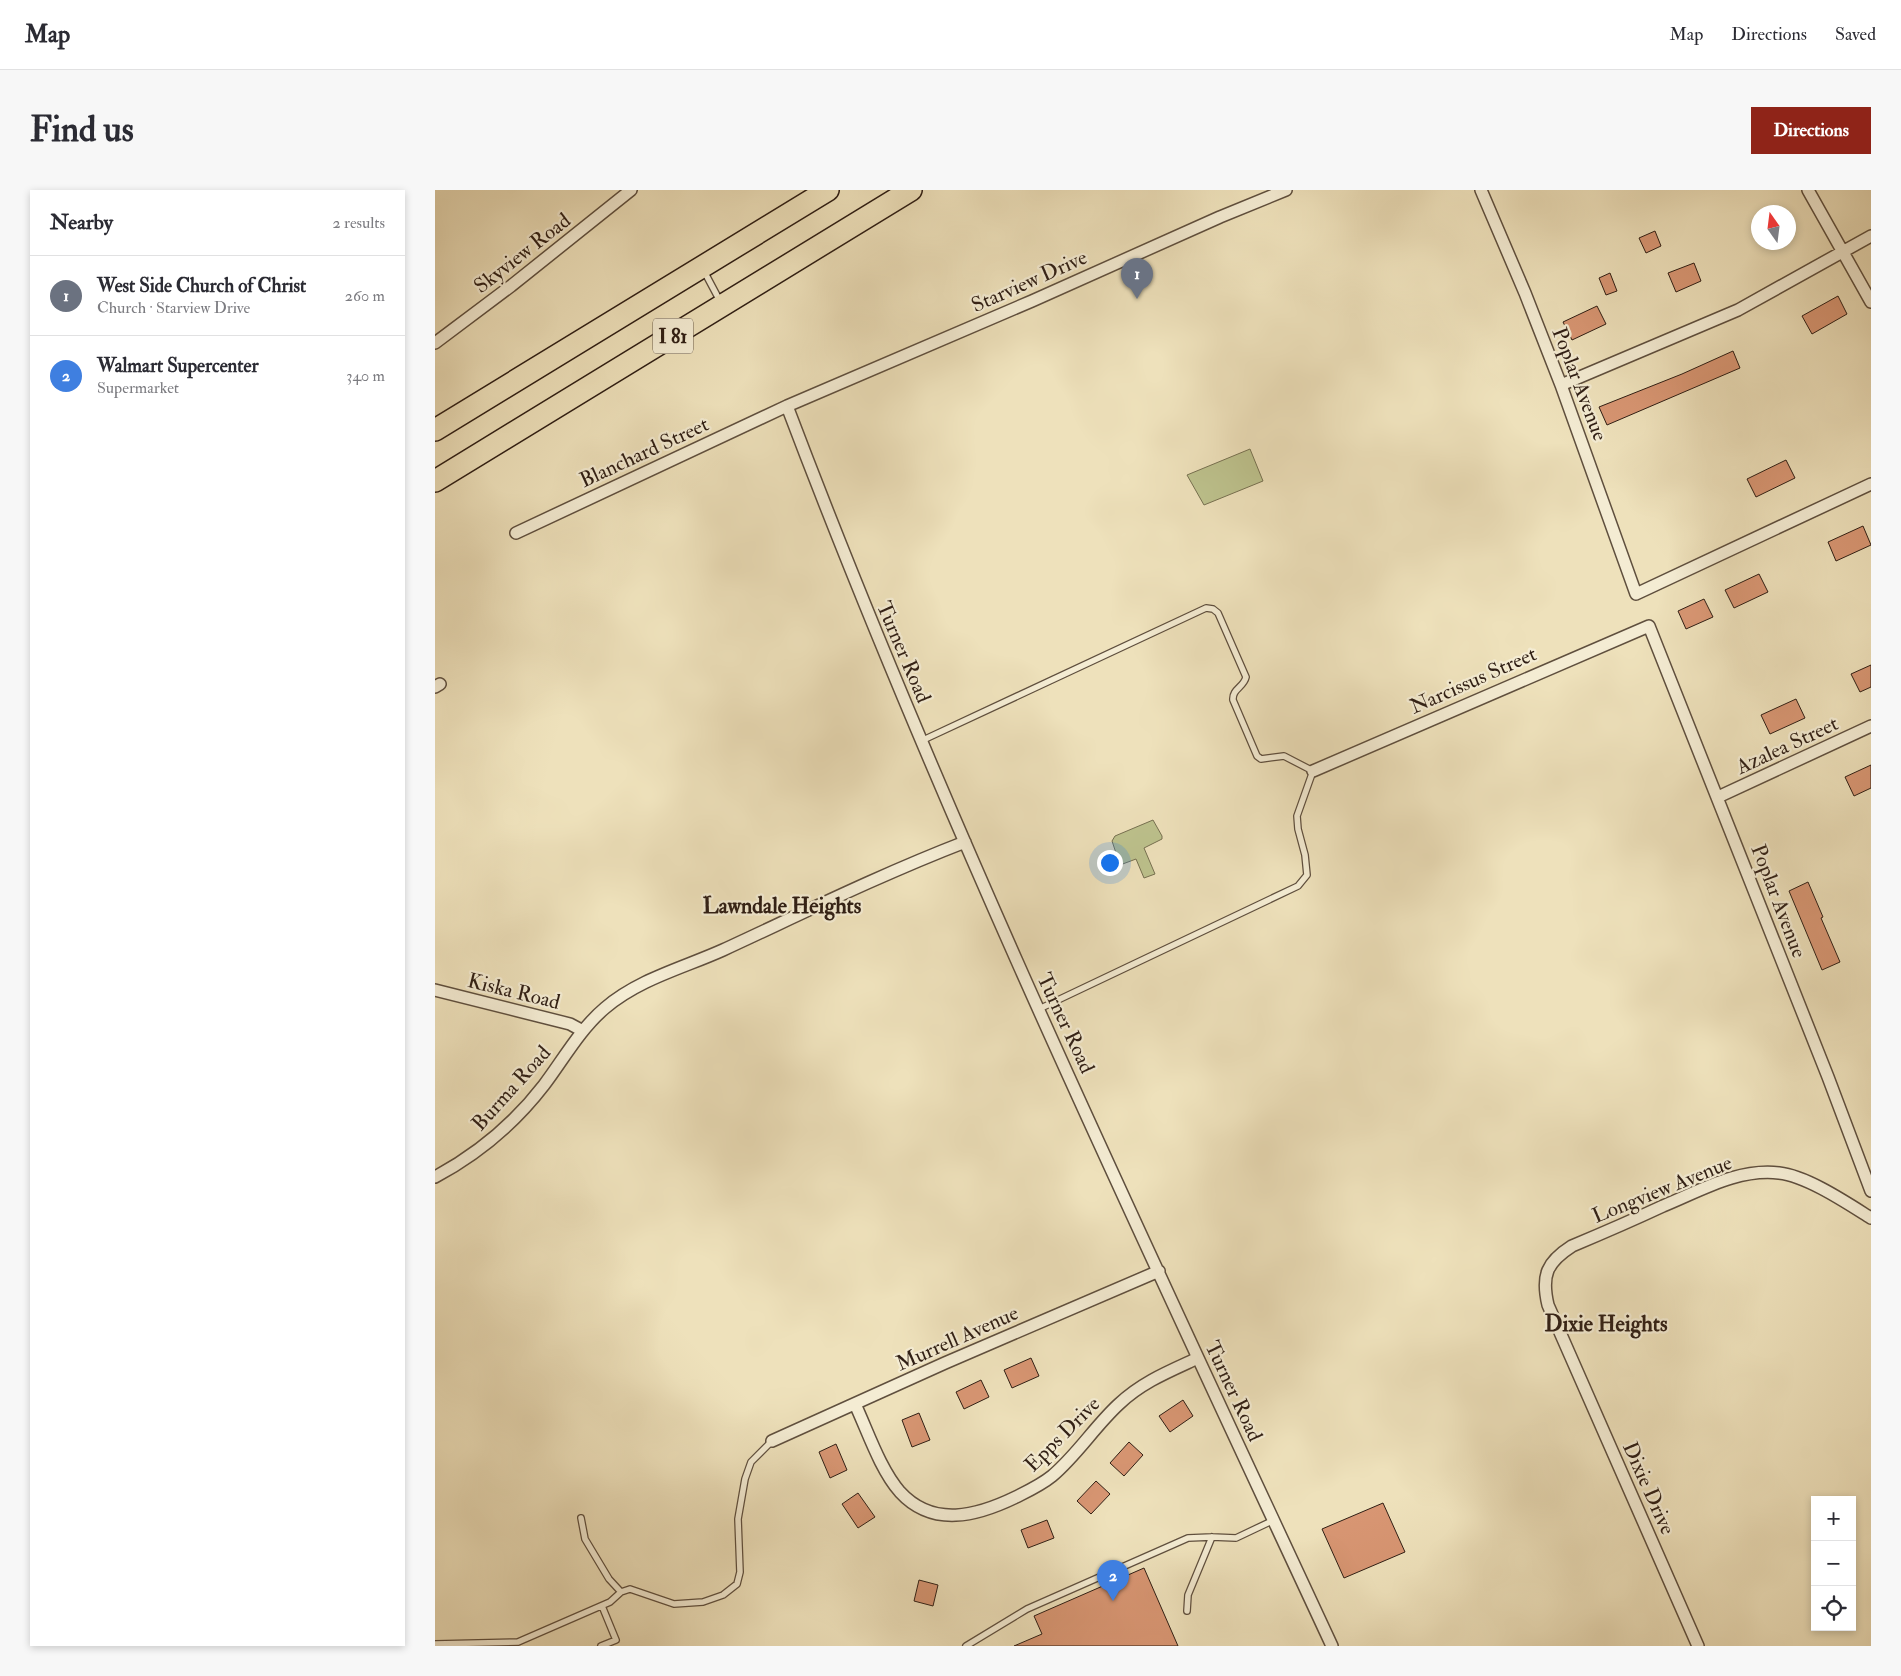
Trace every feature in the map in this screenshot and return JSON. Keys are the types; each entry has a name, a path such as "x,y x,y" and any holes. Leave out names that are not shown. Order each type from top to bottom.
{"highway":[{"name":"I 81","path":"435,430 828,190"},
{"name":"I 81","path":"435,481 911,190"}],"street":[{"name":"Skyview Road","path":"435,343 511,286 631,190"},
{"name":"Starview Drive","path":"787,406 1286,190"},
{"name":"Poplar Avenue","path":"1481,190 1525,293 1561,386 1636,594 1871,484"},
{"path":"1808,190 1871,302"},
{"path":"1561,386 1738,310 1871,236"},
{"name":"Blanchard Street","path":"516,533 787,406"},
{"name":"Turner Road","path":"787,406 831,523 921,742 1039,1009 1332,1646"},
{"name":"Poplar Avenue","path":"1649,626 1718,797 1871,1191"},
{"name":"Narcissus Street","path":"1313,771 1649,626"},
{"name":"Azalea Street","path":"1718,797 1871,726"},
{"name":"Burma Road","path":"435,1177 460,1164 508,1126 542,1087 583,1031 603,1009 624,994 641,984 721,951 893,871 965,842"},
{"name":"Kiska Road","path":"435,990 570,1024 583,1031"},
{"name":"Longview Avenue","path":"1566,1346 1548,1305 1545,1292 1547,1270 1553,1261 1573,1246 1713,1185 1746,1174 1763,1172 1781,1173 1794,1176 1830,1194 1871,1218"},
{"name":"Murrell Avenue","path":"772,1442 945,1363 1159,1271"},
{"name":"Dixie Drive","path":"1566,1346 1698,1646"},
{"name":"Epps Drive","path":"855,1404 889,1477 901,1493 927,1510 957,1516 975,1514 1039,1486 1063,1466 1119,1404 1147,1382 1198,1358"}],"lane":[{"path":"701,267 722,306"},
{"path":"921,742 1206,608 1213,609 1218,613 1246,677 1245,683 1235,690 1233,700 1257,756 1261,759 1284,756 1313,771 1297,816 1307,875 1298,886 1039,1009"},
{"path":"435,1644 499,1644 518,1642 602,1606 610,1602 621,1592 630,1589 675,1604 703,1602 723,1595 737,1584 740,1572 738,1519 745,1479 751,1462 772,1442"},
{"path":"581,1518 585,1539 609,1579 621,1592"},
{"path":"966,1646 1027,1609 1188,1538 1236,1538 1274,1520"},
{"path":"1187,1611 1188,1595 1212,1537"},
{"path":"601,1646 617,1643 602,1606"}],"green space":[{"path":"1250,449 1263,481 1204,505 1187,475"},
{"path":"1153,820 1162,839 1144,848 1155,874 1144,878 1136,859 1120,865 1112,841 1115,836"}],"building":[{"path":"1655,231 1661,246 1646,253 1639,238"},
{"path":"1694,263 1701,281 1676,292 1668,273"},
{"path":"1610,273 1617,291 1606,295 1599,278"},
{"path":"1838,296 1847,314 1812,334 1802,316"},
{"path":"1597,306 1606,324 1572,340 1563,322"},
{"path":"1733,351 1740,368 1607,425 1599,407 1682,374"},
{"path":"1786,460 1795,478 1756,497 1747,479"},
{"path":"1863,526 1871,545 1836,561 1828,542"},
{"path":"1759,574 1768,592 1734,608 1725,590"},
{"path":"1704,599 1713,617 1686,629 1678,611"},
{"path":"1871,665 1871,687 1860,692 1851,674"},
{"path":"1796,699 1805,718 1770,734 1761,715"},
{"path":"1871,765 1871,788 1854,796 1845,777"},
{"path":"1808,882 1840,962 1822,970 1789,891"},
{"path":"1031,1358 1039,1376 1012,1388 1004,1370"},
{"path":"981,1380 989,1397 964,1409 956,1392"},
{"path":"1183,1400 1193,1416 1170,1432 1159,1416"},
{"path":"919,1413 930,1440 912,1447 902,1420"},
{"path":"1129,1442 1143,1455 1124,1476 1110,1463"},
{"path":"836,1444 847,1470 830,1478 819,1452"},
{"path":"1096,1481 1110,1494 1091,1514 1077,1501"},
{"path":"858,1493 875,1517 858,1528 842,1504"},
{"path":"1383,1503 1405,1552 1344,1578 1322,1529"},
{"path":"1047,1520 1054,1538 1028,1548 1021,1530"},
{"path":"1144,1568 1178,1646 1014,1646 1042,1634 1034,1616"},
{"path":"919,1580 938,1585 933,1606 914,1601"}],"place":[{"name":"West Side Church of Christ","path":"1137,299"},
{"name":"Walmart Supercenter","path":"1113,1601"}],"district":[{"name":"Lawndale Heights","path":"782,905"},
{"name":"Dixie Heights","path":"1606,1323"}]}
